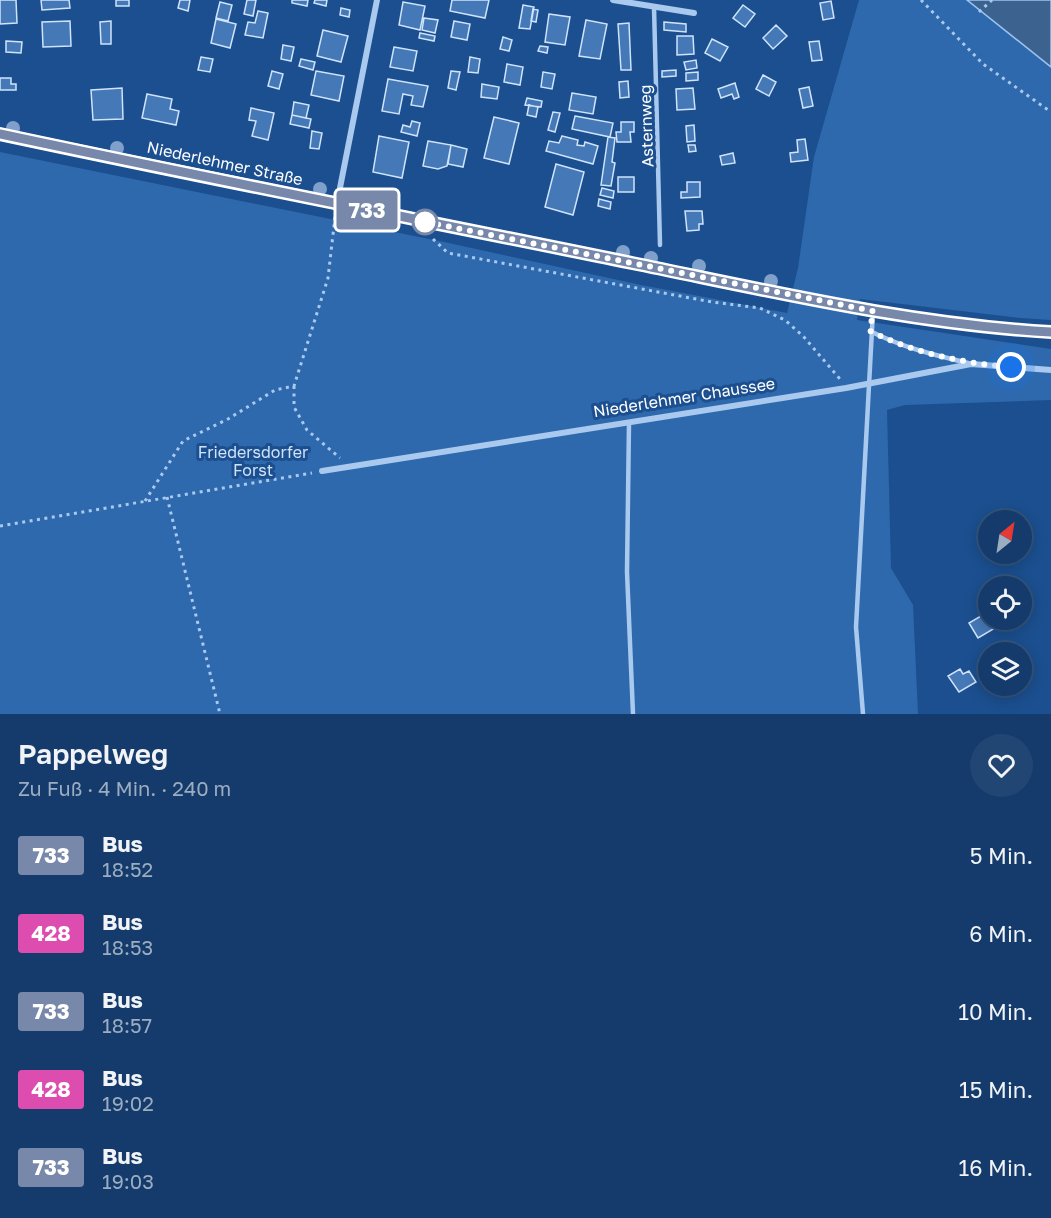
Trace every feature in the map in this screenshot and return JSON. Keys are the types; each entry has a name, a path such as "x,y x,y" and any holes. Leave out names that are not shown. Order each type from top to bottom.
{"main road":[{"name":"Niederlehmer Straße","path":"0,134 873,311"},
{"path":"873,311 980,326 1051,332"}],"street":[{"path":"337,203 377,0"},
{"path":"613,0 694,13"},
{"name":"Niederlehmer Chaussee","path":"322,471 846,388 971,364 1051,370"}],"lane":[{"name":"Asternweg","path":"654,7 660,245"},
{"path":"863,714 856,627 870,331 873,311"},
{"path":"870,331 889,340 971,364"},
{"path":"629,423 627,572 633,714"}],"path":[{"path":"921,0 983,64 1051,112"},
{"path":"980,12 992,0"},
{"path":"337,203 328,278 294,386 294,407 307,430 351,466"},
{"path":"432,238 448,253 712,302 760,308 785,320 804,336 846,388"},
{"path":"145,501 183,441 228,419 275,390 294,386"},
{"path":"0,526 322,471"},
{"path":"167,497 220,714"}],"green space":[{"name":"Friedersdorfer Forst","path":"859,0 967,0 1051,67 1051,320 860,299 857,320 1051,349 1051,400 905,405 887,410 891,568 913,605 918,714 0,714 0,152 444,242 641,285 787,313 798,268 814,157"}],"shaded area":[{"path":"967,0 1051,0 1051,67"}],"building":[{"path":"0,0 16,0 17,23 0,24"},
{"path":"41,0 69,0 70,8 42,10"},
{"path":"116,0 129,0 129,6 116,6"},
{"path":"180,0 190,0 188,11 178,8"},
{"path":"247,0 256,0 253,16 244,14"},
{"path":"292,0 308,0 307,6 292,3"},
{"path":"315,0 327,0 326,6 314,3"},
{"path":"452,0 489,0 485,18 450,11"},
{"path":"831,1 834,18 823,20 820,3"},
{"path":"220,2 232,5 228,21 216,18"},
{"path":"403,2 425,6 420,30 399,25"},
{"path":"523,5 534,7 530,29 519,28"},
{"path":"743,5 755,14 745,27 733,18"},
{"path":"341,8 350,10 349,17 340,15"},
{"path":"533,9 538,10 536,22 531,21"},
{"path":"258,11 268,13 263,38 245,35 248,22 255,23"},
{"path":"549,14 570,17 565,45 545,42"},
{"path":"424,18 438,20 435,33 422,30"},
{"path":"216,19 236,24 230,48 211,43"},
{"path":"586,20 607,24 600,59 579,56"},
{"path":"70,21 71,46 43,47 42,22"},
{"path":"111,21 111,44 101,44 100,22"},
{"path":"454,21 470,24 467,40 451,37"},
{"path":"664,22 686,24 686,32 664,30"},
{"path":"629,23 631,70 621,70 618,24"},
{"path":"776,25 787,36 773,49 763,38"},
{"path":"323,30 348,36 341,62 317,56"},
{"path":"420,33 435,36 434,41 419,38"},
{"path":"677,36 693,36 694,54 677,55"},
{"path":"503,37 512,40 509,51 500,49"},
{"path":"712,39 728,47 720,61 705,53"},
{"path":"6,41 22,42 21,53 6,52"},
{"path":"819,41 822,60 812,61 809,42"},
{"path":"283,45 294,47 291,61 281,59"},
{"path":"540,46 548,47 547,53 538,51"},
{"path":"394,47 417,51 413,71 390,67"},
{"path":"201,57 213,59 210,72 198,70"},
{"path":"470,57 480,59 478,73 468,72"},
{"path":"301,59 315,62 313,70 299,66"},
{"path":"696,60 697,68 686,70 684,62"},
{"path":"507,64 523,67 520,85 504,82"},
{"path":"676,70 676,76 662,77 662,71"},
{"path":"272,71 283,74 279,89 268,86"},
{"path":"316,71 344,76 339,101 311,95"},
{"path":"451,71 460,72 456,90 448,88"},
{"path":"543,72 555,74 552,89 541,87"},
{"path":"698,72 698,80 686,81 686,73"},
{"path":"763,75 776,82 769,96 756,89"},
{"path":"0,78 11,78 11,84 16,84 16,90 0,90"},
{"path":"388,79 428,86 423,107 411,105 413,96 403,94 399,114 382,111"},
{"path":"628,81 629,97 620,98 619,82"},
{"path":"735,83 739,97 734,99 732,94 721,98 718,89"},
{"path":"482,84 499,87 497,99 481,97"},
{"path":"809,87 813,106 803,108 799,89"},
{"path":"122,88 123,119 93,120 91,90"},
{"path":"693,88 695,109 677,110 676,89"},
{"path":"572,93 596,97 593,114 569,110"},
{"path":"147,94 172,99 170,109 179,111 176,125 142,118"},
{"path":"527,98 542,101 541,107 525,105"},
{"path":"294,102 309,105 306,118 292,115"},
{"path":"529,105 538,107 536,117 527,115"},
{"path":"251,108 274,113 268,140 252,136 256,121 249,120"},
{"path":"553,112 560,113 555,132 548,130"},
{"path":"292,115 311,119 309,128 290,124"},
{"path":"575,116 613,123 610,137 572,129"},
{"path":"494,117 519,123 509,164 484,158"},
{"path":"412,121 420,123 417,136 401,132 403,125 410,127"},
{"path":"621,122 634,122 634,132 630,132 631,142 617,142 616,132 621,132"},
{"path":"694,125 695,141 687,142 686,126"},
{"path":"312,131 322,133 319,149 310,148"},
{"path":"379,136 409,142 402,178 373,172"},
{"path":"562,136 578,140 577,145 584,146 585,142 598,146 593,164 546,151 549,141 559,143"},
{"path":"608,137 615,138 612,162 615,163 611,186 601,185"},
{"path":"805,139 808,160 791,162 790,153 798,152 797,140"},
{"path":"428,141 451,145 447,166 438,169 423,166"},
{"path":"451,145 467,149 463,167 448,164"},
{"path":"688,145 695,145 696,151 689,152"},
{"path":"733,153 735,163 722,165 720,156"},
{"path":"556,164 584,172 573,215 545,207"},
{"path":"618,177 634,177 634,192 618,192"},
{"path":"687,182 700,182 700,197 681,198 681,192 687,192"},
{"path":"602,188 614,191 613,198 600,195"},
{"path":"599,199 611,202 610,209 598,206"},
{"path":"685,211 702,211 703,224 699,224 699,230 687,231"},
{"path":"978,618 978,630 992,630 978,638 969,623"},
{"path":"960,669 963,674 969,671 976,682 959,692 948,676"}],"bus line":[{"name":"733","path":"0,134 873,311 980,326 1051,332"}],"route":[{"path":"425,222 421,221 873,311 870,331 889,340 971,364 1011,367"}]}
